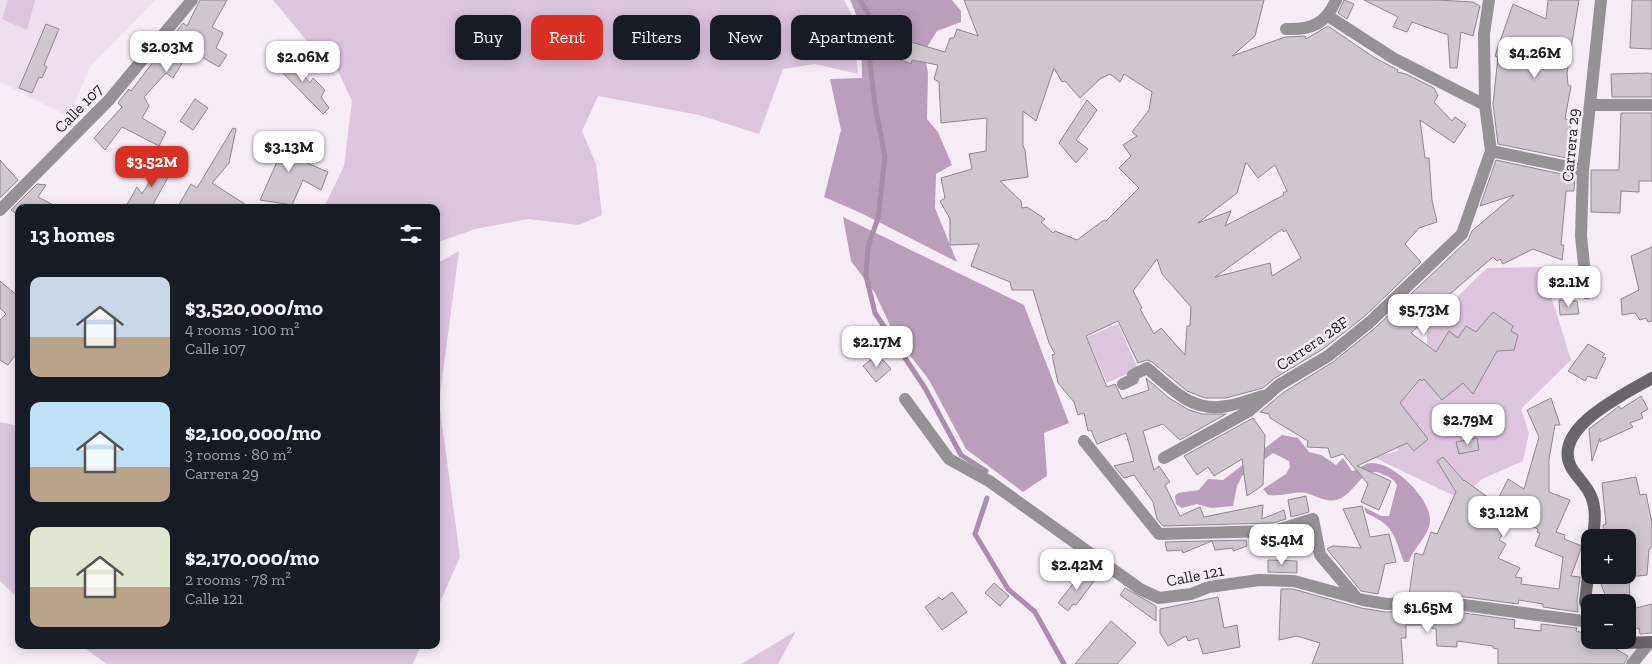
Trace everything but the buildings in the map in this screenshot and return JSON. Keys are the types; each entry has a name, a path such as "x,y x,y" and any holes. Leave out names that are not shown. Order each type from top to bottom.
{"street":[{"name":"Calle 107","path":"0,210 109,100 192,0"},
{"path":"1286,29 1302,30 1318,25 1328,16 1336,0"},
{"name":"Carrera 28F","path":"1164,458 1249,411 1279,385 1328,356 1370,322 1462,234 1491,151 1485,105 1484,34 1489,0"},
{"name":"Carrera 29","path":"1587,293 1581,236 1583,170 1601,0"},
{"path":"1328,16 1393,58 1485,105"},
{"path":"1590,105 1652,105"},
{"path":"1491,151 1583,170"},
{"path":"1122,384 1133,379 1133,375 1147,368 1188,400 1205,408 1228,406 1268,395"},
{"path":"1594,529 1595,510 1590,494 1571,467 1567,451 1571,438 1583,424 1601,409 1652,378"},
{"name":"Calle 121","path":"905,399 950,459 989,481 1140,589 1160,598 1191,594 1209,587 1259,580 1294,581 1386,604 1442,602 1581,621"},
{"path":"1084,441 1159,534 1274,531 1313,519 1320,555 1358,598"},
{"path":"1636,643 1651,642"},
{"path":"1632,664 1651,642"}],"shaded area":[{"path":"0,0 155,0 90,67 69,117 0,82"},
{"path":"8,0 35,0 27,30 2,19"},
{"path":"273,0 844,0 852,15 791,15 791,60 857,60 858,74 815,64 783,69 759,134 699,115 598,96 582,131 596,164 602,215 579,225 528,219 475,229 440,242 440,204 325,204 344,166 352,101 336,67 307,41"},
{"path":"850,0 952,0 961,11 961,22 937,31 924,52 928,73 927,119 938,132 952,165 936,174 935,208 957,262 861,213 824,197 841,130 830,79 862,78 861,60 912,60 912,15 856,15"},
{"path":"843,217 1024,305 1069,423 1044,433 1047,476 1023,492 966,449 929,380 895,336 875,293 851,261"},
{"path":"459,251 440,394 440,262"},
{"path":"1542,267 1571,360 1521,409 1529,433 1523,461 1482,479 1461,499 1373,457 1398,451 1380,402 1427,350 1427,327 1487,268"},
{"path":"1118,324 1138,369 1107,383 1087,337"},
{"path":"440,409 460,557 440,602"},
{"path":"0,422 15,425 15,595 0,581"},
{"path":"1282,435 1298,438 1309,452 1321,455 1336,465 1343,458 1352,471 1370,463 1382,465 1391,469 1410,484 1424,502 1430,520 1427,531 1409,562 1404,562 1395,538 1388,527 1383,522 1366,513 1364,507 1381,516 1389,516 1397,485 1391,478 1375,472 1369,473 1348,493 1336,500 1325,499 1306,493 1268,495 1263,489 1286,474 1290,467 1289,461 1273,453 1242,476 1237,486 1233,506 1211,508 1197,504 1182,508 1176,504 1175,496 1178,493 1199,490 1208,479 1223,480"},
{"path":"796,631 778,664 741,664"},
{"path":"86,649 419,649 413,664 107,664"}],"waterway":[{"path":"860,0 869,15 874,34 869,54 875,105 885,157 878,218 868,247 866,276 875,313 925,388 961,455 986,471"},
{"path":"987,498 975,534 1008,589 1035,612 1064,664"}]}
